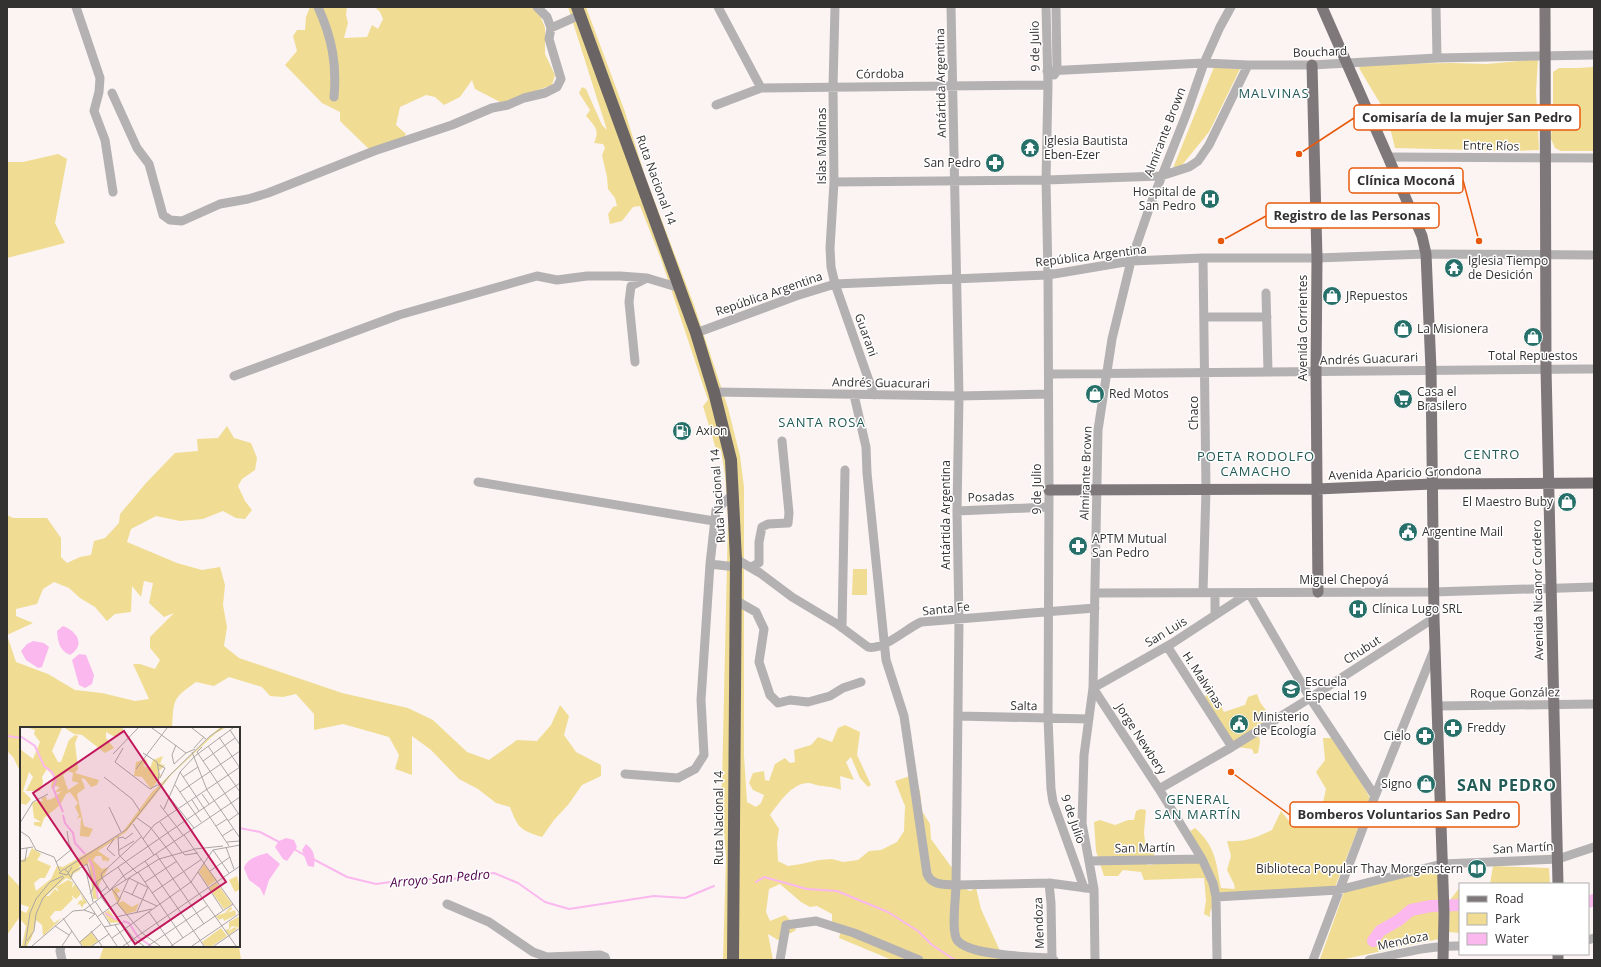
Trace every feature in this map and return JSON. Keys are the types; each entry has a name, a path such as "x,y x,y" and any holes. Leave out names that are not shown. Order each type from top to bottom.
{"highway":[{"name":"Ruta Nacional 14","path":"579,11 696,332 714,392 730,454 736,563 732,960"}],"main road":[{"path":"1322,7 1422,236 1426,254 1431,369 1433,592 1444,913 1443,960"},
{"name":"Avenida Nicanor Cordero","path":"1545,7 1546,369 1558,883"},
{"name":"Avenida Corrientes","path":"1312,65 1317,258 1316,373 1318,592"},
{"name":"Avenida Aparicio Grondona","path":"1049,490 1317,489 1432,484 1594,483"}],"street":[{"path":"76,7 100,78 100,92 94,111 105,140 113,192"},
{"path":"318,7 333,48 336,74 334,97"},
{"path":"537,7 547,16 552,28"},
{"path":"718,7 761,88"},
{"name":"Islas Malvinas","path":"835,7 833,87 834,182 830,248 831,267 835,284"},
{"name":"Antártida Argentina","path":"951,7 959,396 959,619 955,932 957,940 963,945 983,952 1053,959"},
{"name":"9 de Julio","path":"1046,7 1052,71"},
{"name":"9 de Julio","path":"1056,7 1052,71 1048,85 1046,180 1049,490 1048,718 1051,790 1084,888"},
{"name":"Almirante Brown","path":"1096,960 1094,889 1082,823 1084,755 1093,688 1098,430 1112,339 1131,261 1161,176 1186,115 1204,63 1220,27 1231,7"},
{"path":"1436,7 1437,58"},
{"path":"112,93 137,148 148,164 163,215 170,220 182,221 220,204 248,199 268,193 374,151 452,125 492,108 508,105 524,98 545,93 557,86 561,79 548,39 552,28 579,11"},
{"name":"Bouchard","path":"1052,71 1204,63 1312,65 1437,58 1594,55"},
{"path":"834,182 1046,180 1161,176 1188,167 1198,161 1209,145 1248,65"},
{"name":"Córdoba","path":"716,106 761,88 1048,85"},
{"name":"Entre Ríos","path":"1388,157 1594,158"},
{"name":"República Argentina","path":"696,332 796,296 835,284 1048,275 1131,261 1203,258 1317,258 1426,254 1546,256 1594,255"},
{"name":"Chaco","path":"1203,258 1206,490 1203,592"},
{"path":"234,376 399,316 537,276 557,280 587,276 647,278 680,288"},
{"path":"635,362 629,302 631,286 647,278"},
{"name":"Guarani","path":"835,284 874,395"},
{"path":"1266,293 1268,372"},
{"path":"1204,317 1266,317"},
{"name":"Andrés Guacurari","path":"1048,374 1205,372 1316,373 1431,369 1594,369"},
{"name":"Andrés Guacurari","path":"714,392 959,396 1048,394"},
{"path":"854,394 866,447 866,473 886,660 904,716 927,874 930,880 934,882 956,885 1049,883 1094,889"},
{"path":"751,567 759,563 762,527 768,524 788,523 789,513 782,441"},
{"path":"842,628 845,470"},
{"path":"478,482 714,521"},
{"path":"625,774 678,778 695,769 704,755 701,700 714,521 716,510 733,494"},
{"name":"Posadas","path":"958,511 1049,507"},
{"path":"710,564 736,563"},
{"name":"Santa Fe","path":"736,563 751,567 792,597 842,628 868,647 873,648 885,644 912,626 921,622 1095,608"},
{"name":"Miguel Chepoyá","path":"1095,593 1433,592 1594,587"},
{"path":"1215,593 1216,615"},
{"path":"1249,593 1310,698 1375,796"},
{"name":"San Luis","path":"1093,688 1167,646 1249,593"},
{"path":"735,600 756,612 764,629 759,662 770,695 778,703 790,700 808,702 830,696 842,688 861,682"},
{"name":"Chubut","path":"1159,789 1232,747 1434,618"},
{"name":"H. Malvinas","path":"1167,646 1232,747"},
{"path":"1313,960 1338,890 1435,649"},
{"name":"Jorge Newbery","path":"1093,688 1159,789 1202,859 1213,883 1216,897 1217,960"},
{"name":"Roque González","path":"1437,706 1594,704"},
{"name":"Salta","path":"958,716 1089,719"},
{"name":"San Martín","path":"1216,897 1338,890 1442,864 1558,859 1594,846"},
{"name":"San Martín","path":"1089,861 1202,859"},
{"name":"Mendoza","path":"1049,883 1052,903 1053,959"},
{"path":"447,904 489,922 533,952 547,957 600,955 605,957 606,960"},
{"path":"780,960 786,925 816,921 854,933 918,960"},
{"name":"Mendoza","path":"1369,960 1391,958 1424,948 1443,945 1459,946"},
{"path":"61,947 62,960"}],"green space":[{"path":"310,7 347,7 346,15 348,23 344,38 367,37 372,25 378,29 383,19 380,12 375,7 537,7 545,28 545,54 555,75 552,85 502,103 475,89 472,80 460,97 444,105 435,97 426,95 400,107 396,125 406,134 397,147 374,154 340,121 340,112 322,103 285,65 297,51 293,36 297,30 305,30 306,17"},
{"path":"568,7 586,7 625,112 645,176 694,305 728,408 740,456 744,487 744,756 747,802 756,807 761,803 764,795 753,790 749,783 753,773 764,771 765,780 769,781 775,764 785,758 790,763 795,762 794,750 811,745 818,737 832,742 838,728 845,725 860,732 857,755 871,785 868,787 860,778 851,757 846,762 854,780 840,776 841,790 810,783 792,789 770,815 779,829 777,843 778,861 788,866 819,860 832,859 843,862 858,860 869,851 881,850 897,842 904,831 905,806 895,781 913,775 920,791 922,811 930,824 931,839 955,872 956,885 970,891 976,888 981,909 1000,951 1019,960 892,960 839,938 841,930 832,921 832,914 817,906 810,907 801,902 780,884 769,889 766,912 770,921 785,915 796,930 778,940 768,934 773,960 723,960 726,857 723,818 716,801 722,785 728,519 725,475 721,450 716,449 703,406 708,400 661,259 640,206 633,207 622,221 610,224 608,214 613,207 617,206 615,198 608,189 602,155 605,148 603,144 594,143 597,135 596,128 586,116 590,110 579,93 582,87 586,89 602,125 607,130"},
{"path":"1538,59 1536,92 1539,150 1513,151 1395,148 1387,115 1359,68 1362,64 1487,64"},
{"path":"1214,67 1240,69 1209,132 1182,165 1173,168"},
{"path":"1594,67 1594,151 1561,151 1555,148 1551,139 1553,72 1559,68"},
{"path":"58,154 67,159 55,223 65,243 7,258 7,162 23,162"},
{"path":"227,426 234,438 251,443 257,458 255,470 242,479 238,486 245,501 252,510 245,519 236,518 223,511 203,519 180,521 156,516 131,529 127,542 177,563 202,570 220,567 225,585 223,605 227,627 224,646 239,658 342,693 408,708 433,720 467,752 489,760 517,740 537,741 551,725 560,705 569,716 564,735 576,752 601,765 601,776 582,785 542,837 524,830 515,820 510,807 496,803 478,789 459,779 431,750 412,736 412,775 395,769 399,755 389,737 343,724 314,730 314,714 296,694 283,697 270,696 262,687 229,677 214,686 196,682 182,692 178,696 174,705 172,727 20,727 20,771 13,757 7,751 7,635 7,515 13,518 47,518 61,538 61,557 67,563 80,557 91,555 94,541 105,538 119,523 120,514 146,483 175,453 198,451 197,439 218,438","holes":["144,581 153,583 149,603 164,617 174,613 150,637 150,648 160,660 155,669 140,664 133,664 149,699 135,701 102,693 75,690 48,674 16,662 7,635 33,623 16,616 16,609 37,604 43,589 54,582 69,588 80,598 95,607 107,621 115,614 131,612 132,586 141,597"]},
{"path":"853,569 867,569 867,595 852,595"},
{"path":"1213,692 1224,712 1245,705 1248,697 1257,694 1260,702 1270,716 1258,731 1260,742 1258,753 1254,754 1252,749 1237,747 1204,702 1206,694"},
{"path":"1323,738 1336,738 1370,798 1335,887 1235,894 1219,892 1210,912 1210,917 1204,914 1206,900 1204,878 1144,880 1141,872 1123,870 1118,876 1104,876 1096,851 1094,822 1100,820 1115,825 1128,820 1134,820 1136,811 1141,809 1146,810 1144,833 1146,850 1158,849 1147,865 1176,862 1200,862 1189,832 1195,828 1211,848 1216,863 1221,888 1235,889 1227,870 1231,856 1227,841 1250,839 1272,830 1281,811 1289,821 1322,807 1326,789 1316,772 1325,760"},
{"path":"1493,866 1549,868 1550,883 1490,883"},
{"path":"1435,867 1440,871 1439,939 1340,960 1320,959 1344,892"},
{"path":"7,873 20,887 20,916 7,935"},
{"path":"1459,888 1459,933 1449,932 1450,900"},
{"path":"104,947 239,947 241,960 99,960"}],"water":[{"path":"63,626 68,628 76,635 79,643 75,651 70,655 63,651 59,642 57,631"},
{"path":"33,641 44,643 49,647 42,667 38,668 26,660 21,651 27,644"},
{"path":"79,654 86,655 94,675 92,684 85,688 79,685 72,660"},
{"path":"286,838 294,840 297,847 287,861 283,859 275,847 279,841"},
{"path":"306,844 314,854 314,867 308,866 302,850"},
{"path":"267,853 280,864 269,880 264,896 260,888 249,880 244,868 250,860"}],"waterway":[{"name":"Arroyo San Pedro","path":"7,736 20,738"},
{"name":"Arroyo San Pedro","path":"240,828 260,832 281,843"},
{"name":"Arroyo San Pedro","path":"294,849 306,856"},
{"name":"Arroyo San Pedro","path":"313,859 347,877 376,884 413,879 452,879 494,873 518,883 545,902 569,909 654,896 685,898 714,886"},
{"name":"Arroyo San Pedro","path":"756,882 764,877 807,889 837,891 888,912 918,931 932,945 955,960"},
{"name":"Arroyo San Pedro","path":"1589,902 1594,900"},
{"name":"Arroyo San Pedro","path":"1373,941 1380,931 1399,920 1411,910 1431,906 1459,905"}],"place":[{"name":"Iglesia Bautista Eben-Ezer","path":"1030,148"},
{"name":"Comisaría de la mujer San Pedro","path":"1299,154"},
{"name":"San Pedro","path":"995,163"},
{"name":"Hospital de San Pedro","path":"1210,199"},
{"name":"Registro de las Personas","path":"1221,241"},
{"name":"Clínica Moconá","path":"1479,241"},
{"name":"Iglesia Tiempo de Desición","path":"1454,268"},
{"name":"JRepuestos","path":"1332,296"},
{"name":"La Misionera","path":"1403,329"},
{"name":"Total Repuestos","path":"1533,337"},
{"name":"Red Motos","path":"1095,394"},
{"name":"Casa el Brasilero","path":"1403,399"},
{"name":"Axion","path":"682,431"},
{"name":"El Maestro Buby","path":"1567,502"},
{"name":"Argentine Mail","path":"1408,532"},
{"name":"APTM Mutual San Pedro","path":"1078,546"},
{"name":"Clínica Lugo SRL","path":"1358,609"},
{"name":"Escuela Especial 19","path":"1291,689"},
{"name":"Ministerio de Ecología","path":"1239,724"},
{"name":"Freddy","path":"1453,728"},
{"name":"Cielo","path":"1425,736"},
{"name":"Bomberos Voluntarios San Pedro","path":"1231,772"},
{"name":"Signo","path":"1426,784"},
{"name":"Biblioteca Popular Thay Morgenstern","path":"1477,869"}],"district":[{"name":"MALVINAS","path":"1274,93"},
{"name":"SANTA ROSA","path":"822,422"},
{"name":"CENTRO","path":"1492,454"},
{"name":"POETA RODOLFO CAMACHO","path":"1256,464"},
{"name":"SAN PEDRO","path":"1507,785"},
{"name":"GENERAL SAN MARTÍN","path":"1198,806"}]}
